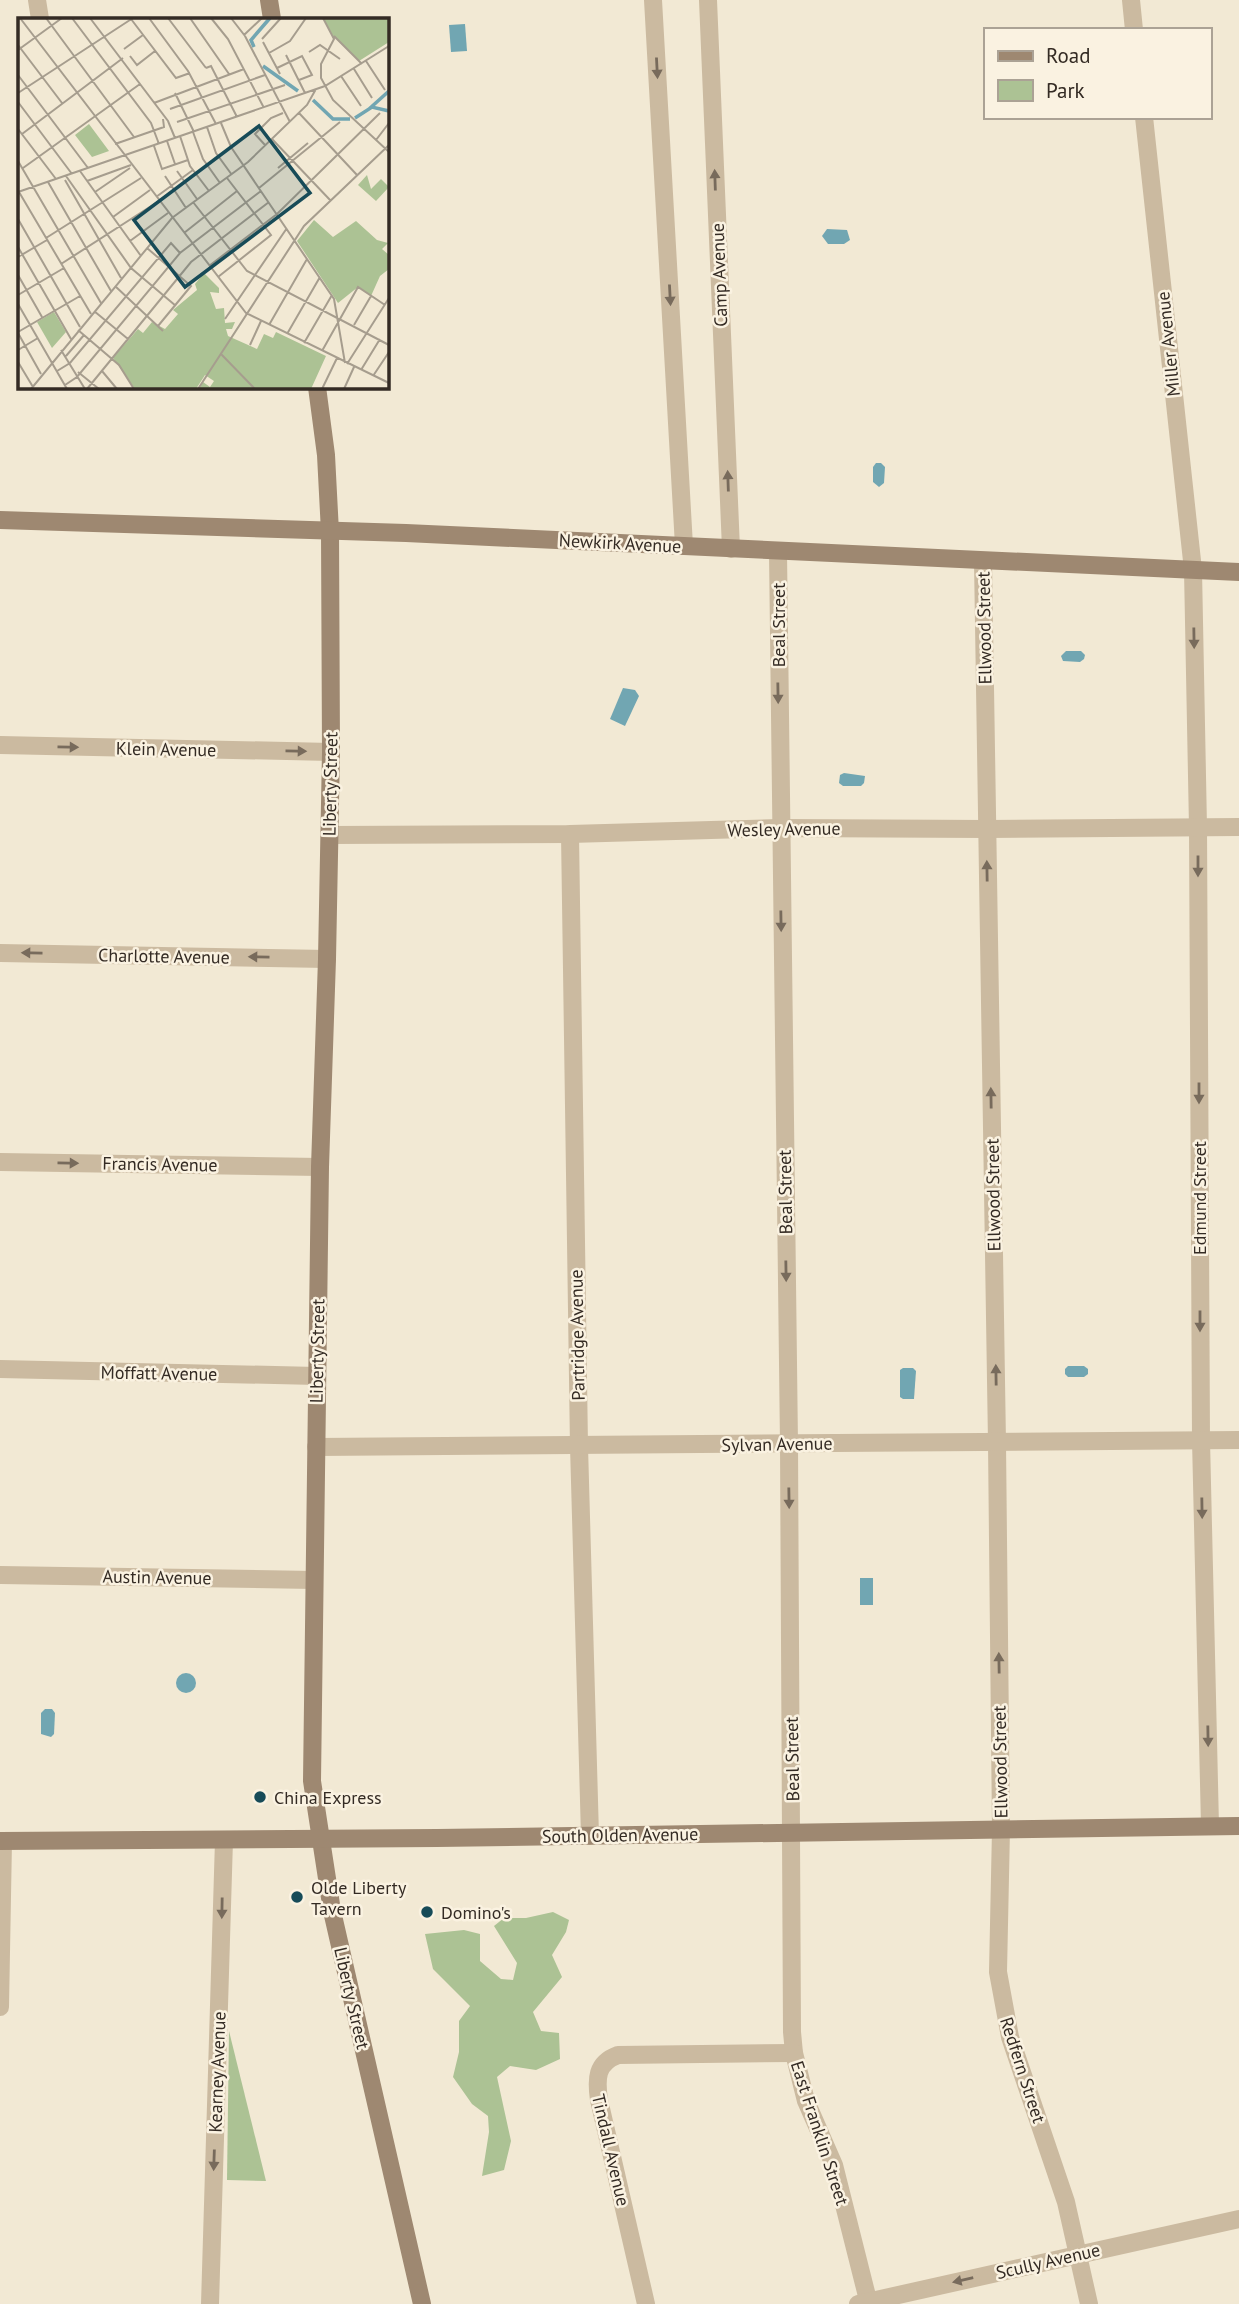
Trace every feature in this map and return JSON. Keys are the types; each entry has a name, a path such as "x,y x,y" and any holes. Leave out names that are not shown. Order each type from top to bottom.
{"street":[{"path":"37,0 40,18"},
{"path":"269,0 272,18"},
{"path":"653,0 684,546"},
{"name":"Camp Avenue","path":"708,0 731,549"},
{"path":"1131,0 1134,28"},
{"name":"Miller Avenue","path":"1144,119 1193,570"},
{"name":"Liberty Street","path":"317,388 326,455 330,532 331,752 320,1167 312,1781 331,1911 422,2304"},
{"name":"Newkirk Avenue","path":"0,520 420,534 1239,572"},
{"name":"Beal Street","path":"778,552 792,1833"},
{"name":"Ellwood Street","path":"983,561 1001,1829"},
{"name":"Edmund Street","path":"1193,570 1198,827 1201,1440 1210,1826"},
{"name":"Klein Avenue","path":"0,745 331,752"},
{"name":"Wesley Avenue","path":"330,835 570,834 780,828 1239,827"},
{"name":"Partridge Avenue","path":"570,834 579,1446 590,1836"},
{"name":"Charlotte Avenue","path":"0,953 327,959"},
{"name":"Francis Avenue","path":"0,1162 320,1167"},
{"name":"Moffatt Avenue","path":"0,1369 317,1376"},
{"name":"Sylvan Avenue","path":"316,1447 1239,1440"},
{"name":"Austin Avenue","path":"0,1574 314,1580"},
{"name":"South Olden Avenue","path":"1,1841 590,1836 1239,1826"},
{"name":"Redfern Street","path":"1001,1829 999,1972 1003,2007 1010,2037 1066,2202 1089,2304"},
{"name":"East Franklin Street","path":"792,1833 794,2053 806,2101 834,2165 865,2303"},
{"name":"Kearney Avenue","path":"210,2304 224,1840"},
{"path":"0,2007 1,1841"},
{"name":"Tindall Avenue","path":"646,2304 599,2100 596,2080 601,2065 618,2055 794,2053"},
{"name":"Scully Avenue","path":"865,2303 1239,2220"}],"green space":[{"path":"553,1912 569,1920 566,1932 552,1955 562,1977 533,2012 541,2031 559,2033 560,2059 536,2070 510,2066 497,2077 511,2141 504,2170 482,2176 489,2132 488,2116 472,2104 453,2077 459,2052 459,2021 470,2006 433,1969 425,1934 464,1930 480,1934 480,1961 501,1979 513,1980 517,1963 494,1926 504,1918 526,1918"},
{"path":"229,2031 266,2181 227,2180"}],"water":[{"path":"465,24 467,51 451,52 449,25"},
{"path":"827,229 847,230 850,240 844,244 828,244 822,236"},
{"path":"876,463 885,467 884,483 879,487 873,482 873,467"},
{"path":"1066,651 1081,651 1085,655 1084,659 1080,662 1063,661 1061,656"},
{"path":"623,688 635,690 639,696 625,726 610,719"},
{"path":"844,773 865,776 864,783 861,786 843,786 839,783 840,775"},
{"path":"1068,1366 1084,1366 1088,1369 1088,1374 1084,1377 1068,1377 1065,1369"},
{"path":"913,1368 916,1371 914,1399 900,1397 900,1370"},
{"path":"860,1578 873,1578 873,1605 860,1605"},
{"path":"186,1673 193,1676 196,1683 193,1690 186,1693 179,1690 176,1683 179,1676"},
{"path":"45,1709 52,1709 55,1713 54,1734 51,1737 41,1734 41,1713"}],"place":[{"name":"China Express","path":"260,1797"},
{"name":"Olde Liberty Tavern","path":"297,1897"},
{"name":"Domino's","path":"427,1912"}]}
